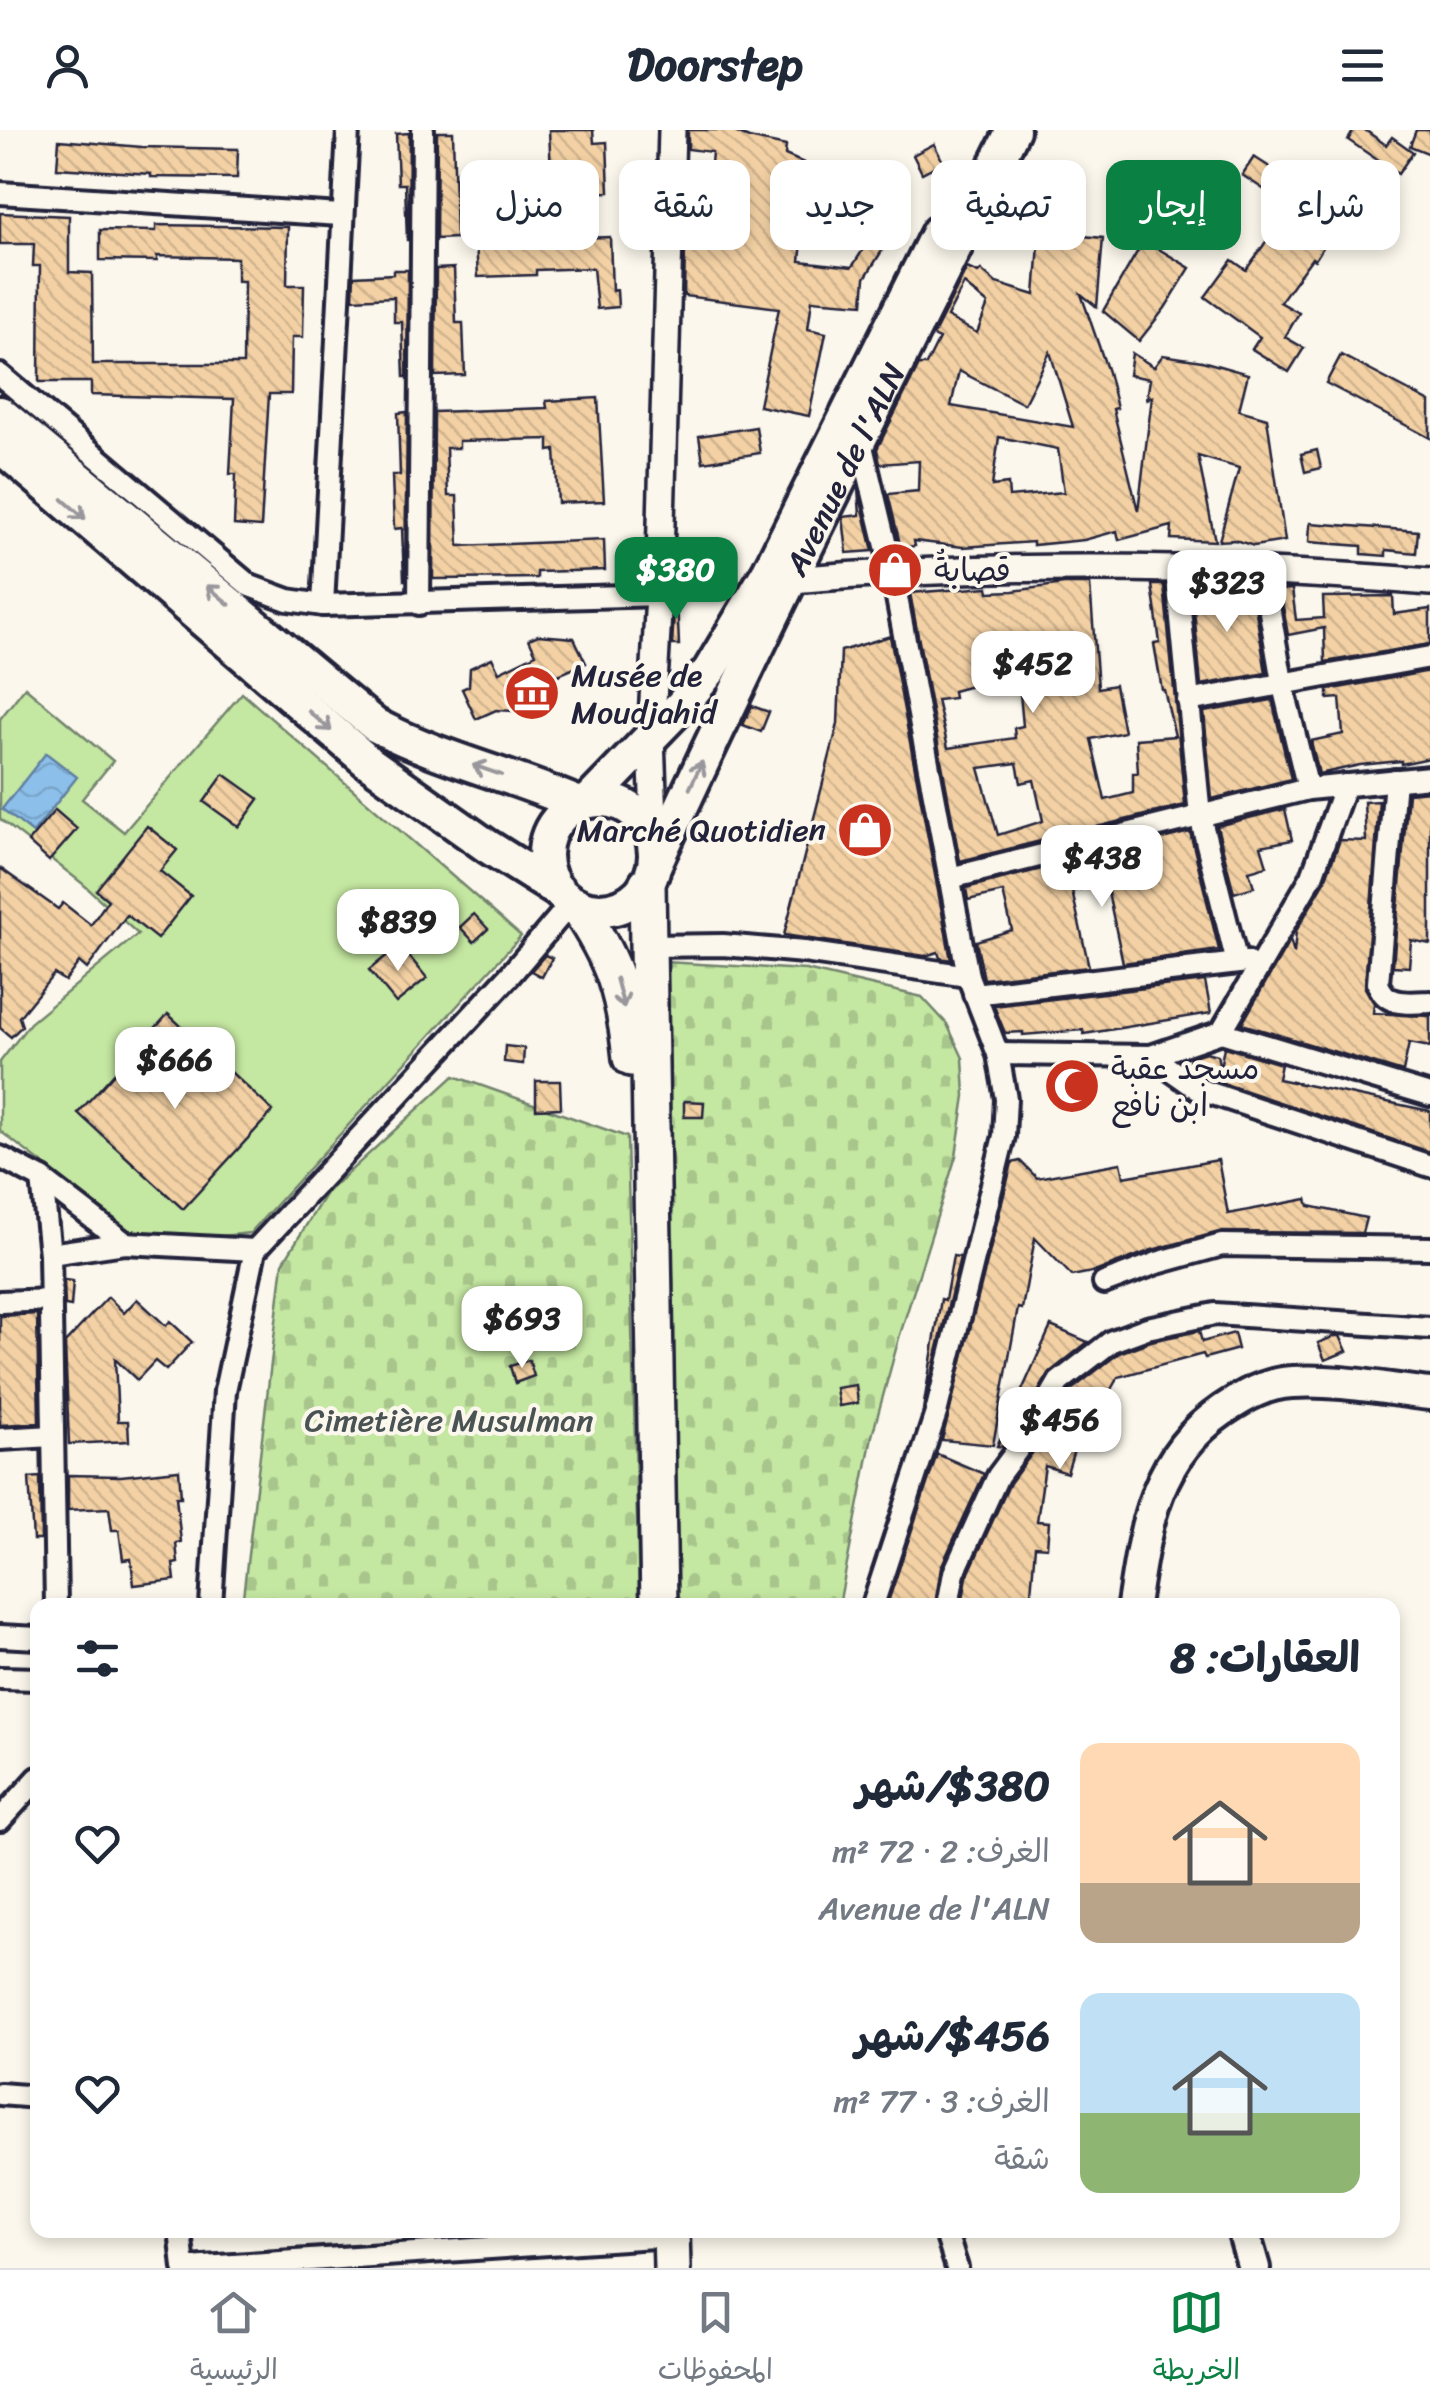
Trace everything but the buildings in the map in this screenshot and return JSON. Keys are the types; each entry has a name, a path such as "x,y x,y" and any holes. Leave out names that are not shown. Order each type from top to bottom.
{"highway":[{"path":"653,866 649,946 659,1598"},
{"path":"569,900 605,947 627,1020 631,1057 639,1598"},
{"path":"658,2241 672,2268"}],"main road":[{"name":"Avenue de l'ALN","path":"653,866 738,682 780,575 989,130"},
{"name":"Avenue de l'ALN","path":"584,802 710,670 780,575 861,442 1012,130"},
{"path":"0,413 375,725 413,745 584,802 608,800 640,816 651,832 653,866 633,900 606,911 569,900 366,761 0,446"},
{"path":"569,900 549,876 546,842 564,813 584,802"},
{"path":"1134,1598 1147,1518 1170,1464 1194,1432 1248,1392 1291,1382 1430,1394"},
{"path":"1246,2238 1254,2268"}],"street":[{"path":"323,604 348,130"},
{"path":"419,604 423,130"},
{"path":"653,866 651,736 659,595 672,130"},
{"path":"0,193 341,215"},
{"path":"0,374 250,586 288,600 419,604 659,595"},
{"path":"861,442 892,572 971,985 998,1054 1006,1099 1004,1136 936,1412 875,1598"},
{"path":"780,575 1002,567 1176,567 1430,582"},
{"path":"1176,567 1200,816 1237,963"},
{"path":"1263,571 1282,682 1308,790"},
{"path":"1188,701 1430,658"},
{"path":"950,878 1308,790 1430,777"},
{"path":"1395,780 1378,983 1389,1000 1430,1002"},
{"path":"1222,1032 1312,876 1344,785"},
{"path":"211,1598 225,1390 256,1250 497,989 569,900"},
{"path":"649,946 723,945 971,985 1264,960"},
{"path":"998,1054 1151,1056 1222,1032 1430,1095"},
{"path":"1151,1056 1198,1089 1430,1166"},
{"path":"0,1158 42,1178 125,1243"},
{"path":"42,1178 50,1254 56,1598"},
{"path":"50,1254 125,1243 256,1250"},
{"path":"1104,1283 1158,1262 1222,1246 1430,1248"},
{"path":"0,1302 51,1300"},
{"path":"949,1598 954,1573 998,1476 1027,1438 1060,1382 1112,1340 1214,1314 1430,1328"},
{"path":"0,1438 53,1436"},
{"path":"0,1636 30,1638"},
{"path":"0,1678 30,1679"},
{"path":"0,1820 30,1787"},
{"path":"0,2094 30,2096"},
{"path":"181,2238 186,2268 658,2241"},
{"path":"948,2238 957,2268"}],"green space":[{"path":"25,687 113,761 82,799 124,832 242,693 521,936 250,1233 147,1244 0,1131 0,1062 30,1023 138,934 83,884 0,819 0,719"},
{"name":"Cimetière Musulman","path":"665,962 806,970 922,997 947,1024 963,1058 965,1096 956,1156 872,1436 840,1598 680,1598 665,1578"},
{"name":"Cimetière Musulman","path":"454,1076 627,1137 638,1598 243,1598 283,1263 326,1193"}],"water":[{"path":"46,753 77,777 33,833 2,809"}],"place":[{"name":"قصابةُ","path":"895,570"},
{"name":"Musée de Moudjahid","path":"532,693"},
{"name":"Marché Quotidien","path":"865,830"},
{"name":"مسجد عقبة ابن نافع","path":"1072,1086"}]}
